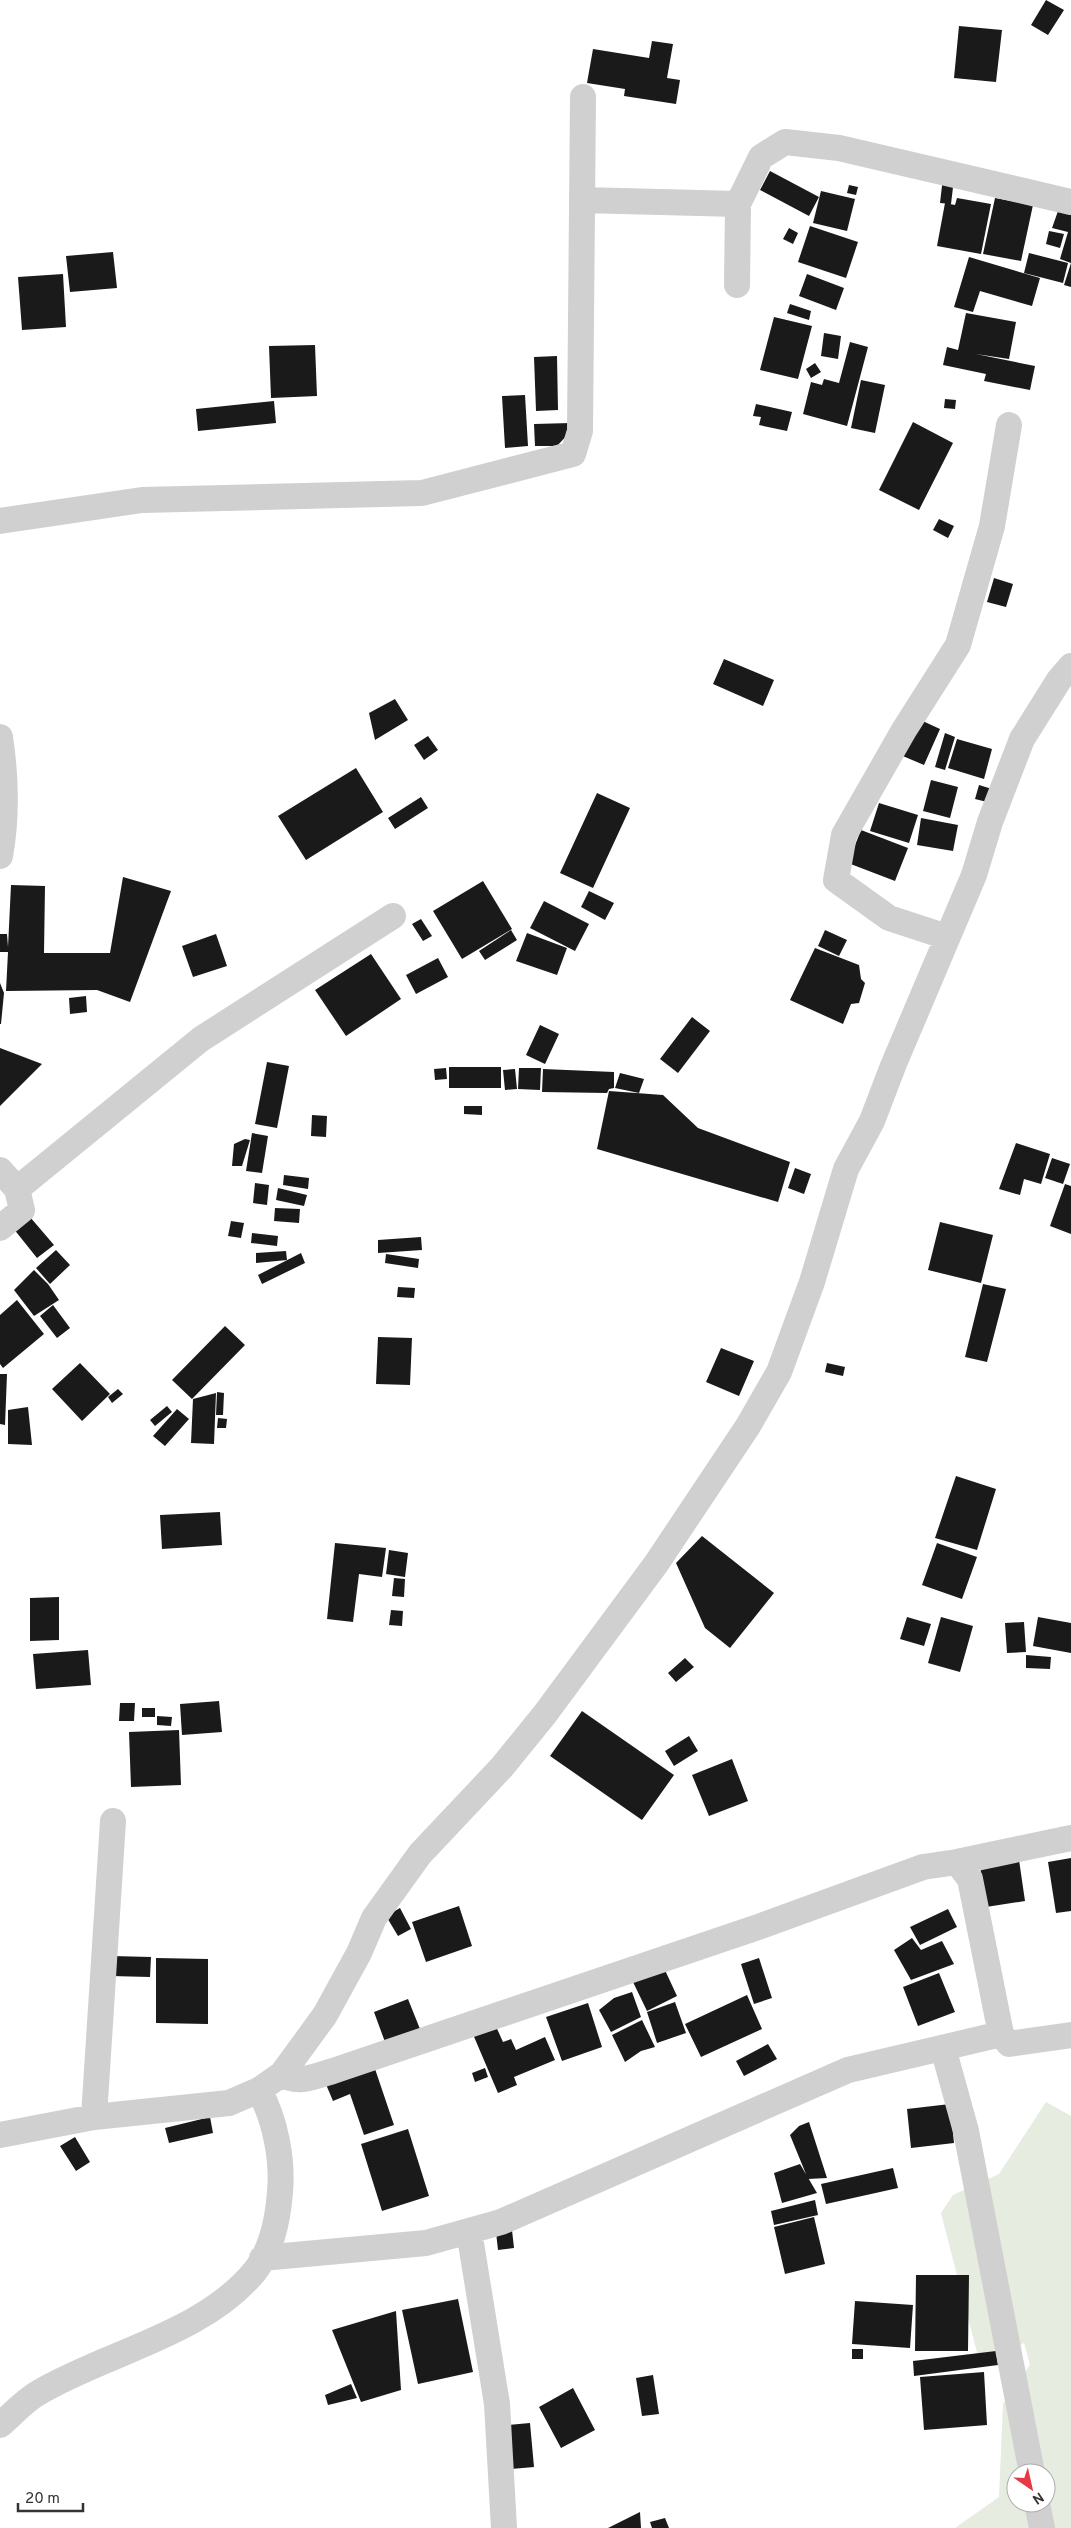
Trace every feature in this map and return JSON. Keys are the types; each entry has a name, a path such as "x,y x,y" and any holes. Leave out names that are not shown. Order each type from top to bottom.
{"street":[{"path":"0,521 142,500 422,493 573,454 580,431 582,97"},
{"path":"737,285 738,204 761,157 785,142 839,148 1071,202"},
{"path":"582,200 738,204"},
{"path":"947,938 889,918 836,880 844,835 904,730 958,645 992,526 1009,425"},
{"path":"0,2135 94,2117 229,2103 259,2090 282,2074 325,2015 359,1953 374,1918 420,1854 502,1767 545,1714 656,1564 748,1426 779,1372 812,1282 846,1168 872,1121 892,1066 974,875 990,822 1022,739 1058,680 1071,666"},
{"path":"0,737 4,760 6,824 0,856"},
{"path":"0,1228 22,1210 8,1180 201,1038 393,916"},
{"path":"94,2117 113,1822"},
{"path":"282,2074 289,2079 300,2080 333,2071 484,2022 924,1867 958,1862 1071,1838"},
{"path":"958,1862 970,1878 1001,2034 1009,2044 1071,2035"},
{"path":"262,2258 426,2243 501,2222 848,2070 1001,2034"},
{"path":"942,2048 966,2131 1030,2463"},
{"path":"0,2425 36,2394 196,2318 227,2296 255,2271 269,2246 278,2212 282,2174 269,2107 259,2090"},
{"path":"470,2231 498,2404 504,2528"},
{"path":"1039,2513 1042,2528"}],"shaded area":[{"path":"1046,2102 1071,2116 1071,2528 955,2528 999,2497 1003,2404 1030,2365 1024,2343 980,2364 941,2213 953,2195 999,2174"}],"building":[{"path":"1046,0 1064,10 1048,35 1031,25"},
{"path":"959,26 1002,30 996,82 954,78"},
{"path":"652,41 673,44 667,78 680,80 676,104 624,96 625,89 587,83 593,49 649,58"},
{"path":"770,171 819,197 809,216 760,190"},
{"path":"943,177 954,179 951,204 940,203"},
{"path":"849,185 858,187 856,195 847,193"},
{"path":"821,191 855,199 847,231 813,223"},
{"path":"957,198 991,204 981,254 937,246 945,203 955,205"},
{"path":"995,198 1033,205 1021,261 983,254"},
{"path":"1058,211 1071,215 1071,263 1060,259 1068,232 1052,228"},
{"path":"810,226 858,242 846,278 798,262"},
{"path":"789,228 798,233 793,244 783,239"},
{"path":"1049,231 1064,234 1060,248 1046,244"},
{"path":"113,252 117,288 70,292 66,256"},
{"path":"1029,253 1068,263 1063,283 1024,273"},
{"path":"969,257 1040,278 1032,306 980,291 973,312 954,307"},
{"path":"1071,263 1071,287 1064,285"},
{"path":"63,274 66,327 22,330 18,277"},
{"path":"807,274 844,288 836,310 799,296"},
{"path":"790,304 811,311 809,320 787,313"},
{"path":"966,313 1016,322 1009,359 976,354 1035,366 1030,390 984,381 986,374 943,365 947,347 958,350"},
{"path":"774,317 812,326 798,379 760,370"},
{"path":"824,333 841,336 838,359 821,356"},
{"path":"850,342 868,347 847,426 803,414 811,382 822,385 824,379 839,383"},
{"path":"315,345 317,396 271,398 269,346"},
{"path":"557,356 558,410 536,411 534,357"},
{"path":"815,363 821,372 811,378 806,369"},
{"path":"861,380 885,385 875,433 851,428"},
{"path":"525,395 528,446 505,448 502,396"},
{"path":"945,399 956,400 955,409 944,408"},
{"path":"274,401 276,423 198,431 196,409"},
{"path":"756,404 792,412 787,431 759,425 761,417 753,416"},
{"path":"913,422 953,443 919,510 879,490"},
{"path":"571,423 570,432 557,446 535,446 534,424"},
{"path":"939,519 954,526 948,538 933,530"},
{"path":"994,578 1013,584 1006,607 987,602"},
{"path":"724,659 774,680 763,706 713,684"},
{"path":"395,699 408,720 375,740 369,713"},
{"path":"914,717 940,729 924,765 898,754"},
{"path":"945,733 955,737 945,770 935,767"},
{"path":"428,736 438,750 424,760 414,745"},
{"path":"957,739 992,749 984,779 948,768"},
{"path":"356,768 383,812 306,860 278,816"},
{"path":"931,780 958,787 950,818 923,811"},
{"path":"979,785 992,789 987,802 975,799"},
{"path":"597,793 630,808 593,888 560,873"},
{"path":"421,797 428,808 395,829 388,818"},
{"path":"879,803 918,815 909,843 870,831"},
{"path":"921,818 958,825 953,851 917,845"},
{"path":"861,830 908,848 895,881 848,863"},
{"path":"123,877 171,891 130,1002 97,990 6,991 8,952 0,952 0,934 7,934 8,947 11,885 45,886 44,953 110,953"},
{"path":"483,881 512,929 462,959 433,911"},
{"path":"589,891 614,903 605,920 581,907"},
{"path":"544,901 589,924 575,951 530,928"},
{"path":"421,919 432,936 423,941 412,924"},
{"path":"511,930 517,940 485,960 479,951"},
{"path":"825,930 847,940 839,956 818,946"},
{"path":"527,933 567,948 557,975 516,961"},
{"path":"216,934 227,966 193,977 182,946"},
{"path":"815,948 859,965 861,979 865,983 859,1003 851,1004 843,1024 790,1000"},
{"path":"371,954 401,999 346,1036 315,990"},
{"path":"438,958 448,977 416,994 406,975"},
{"path":"0,983 4,993 1,1024 0,1024"},
{"path":"86,996 87,1012 70,1014 69,998"},
{"path":"692,1017 710,1031 678,1073 660,1059"},
{"path":"540,1025 559,1034 545,1064 526,1055"},
{"path":"0,1048 42,1064 0,1106"},
{"path":"267,1062 289,1066 277,1128 255,1124"},
{"path":"449,1067 501,1067 501,1088 449,1088"},
{"path":"446,1068 447,1079 435,1080 434,1069"},
{"path":"519,1068 541,1068 540,1090 518,1089"},
{"path":"515,1069 517,1089 505,1090 503,1070"},
{"path":"543,1069 614,1072 614,1088 609,1089 607,1093 542,1092"},
{"path":"620,1073 644,1079 639,1093 615,1088"},
{"path":"609,1091 663,1095 698,1128 790,1162 778,1202 597,1149"},
{"path":"464,1106 482,1106 482,1115 464,1114"},
{"path":"312,1115 327,1116 326,1137 311,1136"},
{"path":"252,1133 268,1136 262,1173 246,1171"},
{"path":"245,1139 250,1140 242,1166 232,1166 234,1144"},
{"path":"1016,1143 1050,1154 1041,1184 1024,1179 1020,1195 999,1189"},
{"path":"1052,1158 1070,1164 1063,1184 1045,1178"},
{"path":"795,1168 811,1174 804,1194 788,1188"},
{"path":"284,1175 309,1178 308,1189 283,1185"},
{"path":"255,1183 269,1185 267,1205 253,1203"},
{"path":"1065,1184 1071,1186 1071,1234 1050,1226"},
{"path":"278,1188 307,1195 304,1206 276,1200"},
{"path":"275,1208 300,1209 299,1223 274,1221"},
{"path":"30,1217 54,1245 37,1258 9,1223"},
{"path":"231,1221 244,1223 241,1238 228,1236"},
{"path":"940,1222 993,1235 981,1283 928,1270"},
{"path":"252,1233 278,1236 277,1246 251,1243"},
{"path":"421,1237 422,1250 378,1253 378,1240"},
{"path":"56,1250 70,1265 50,1284 36,1268"},
{"path":"286,1251 287,1260 256,1263 256,1253"},
{"path":"301,1253 305,1263 262,1284 258,1275"},
{"path":"386,1254 419,1259 418,1268 385,1263"},
{"path":"34,1270 48,1284 59,1300 34,1316 14,1290"},
{"path":"983,1284 1006,1289 987,1362 965,1357"},
{"path":"398,1287 415,1288 414,1298 397,1297"},
{"path":"17,1300 44,1334 3,1368 0,1364 0,1315"},
{"path":"53,1305 70,1328 57,1338 40,1316"},
{"path":"225,1326 245,1345 192,1399 172,1380"},
{"path":"378,1337 412,1338 410,1385 376,1384"},
{"path":"721,1348 754,1361 739,1396 706,1382"},
{"path":"80,1363 110,1394 82,1421 52,1389"},
{"path":"827,1363 845,1367 843,1376 825,1372"},
{"path":"0,1374 7,1374 5,1425 0,1424"},
{"path":"118,1389 123,1394 112,1403 108,1397"},
{"path":"217,1392 224,1393 223,1415 216,1415"},
{"path":"216,1393 214,1444 191,1443 193,1399"},
{"path":"167,1406 172,1412 155,1426 150,1420"},
{"path":"28,1407 32,1445 8,1444 8,1410"},
{"path":"177,1409 189,1419 165,1446 153,1436"},
{"path":"218,1418 227,1419 226,1428 217,1428"},
{"path":"956,1476 996,1489 977,1550 935,1538"},
{"path":"220,1512 222,1545 162,1549 160,1515"},
{"path":"702,1536 774,1593 730,1648 705,1628 676,1563"},
{"path":"335,1543 386,1548 382,1577 359,1574 353,1622 327,1619"},
{"path":"937,1543 977,1557 962,1599 922,1585"},
{"path":"389,1550 408,1553 405,1577 386,1574"},
{"path":"394,1578 405,1579 404,1597 392,1596"},
{"path":"59,1597 59,1640 30,1641 30,1598"},
{"path":"391,1610 403,1611 402,1626 389,1625"},
{"path":"907,1617 931,1624 924,1646 900,1639"},
{"path":"941,1617 973,1626 960,1672 928,1663"},
{"path":"1038,1617 1071,1623 1071,1653 1033,1646"},
{"path":"1024,1622 1026,1652 1007,1653 1005,1623"},
{"path":"88,1650 91,1685 36,1689 33,1654"},
{"path":"1026,1655 1051,1657 1050,1669 1026,1668"},
{"path":"685,1658 694,1667 676,1682 668,1673"},
{"path":"219,1701 222,1732 182,1735 180,1704"},
{"path":"120,1703 135,1703 134,1721 119,1721"},
{"path":"142,1708 155,1708 155,1717 142,1717"},
{"path":"582,1711 674,1775 642,1820 550,1756"},
{"path":"157,1716 172,1717 171,1726 157,1725"},
{"path":"179,1730 181,1785 131,1787 129,1732"},
{"path":"689,1736 698,1751 674,1766 665,1751"},
{"path":"732,1759 748,1801 709,1816 692,1775"},
{"path":"1018,1853 1025,1901 986,1907 979,1859"},
{"path":"1071,1858 1071,1911 1056,1913 1048,1862"},
{"path":"459,1906 472,1946 426,1962 412,1922"},
{"path":"400,1908 411,1929 398,1936 386,1916"},
{"path":"948,1909 957,1927 920,1945 910,1927"},
{"path":"912,1938 921,1950 942,1941 954,1964 911,1980 894,1950"},
{"path":"112,1956 151,1957 150,1977 111,1976"},
{"path":"156,1958 208,1959 208,2024 156,2023"},
{"path":"759,1958 772,1998 754,2004 741,1964"},
{"path":"664,1968 677,1996 647,2011 633,1982"},
{"path":"939,1973 955,2012 918,2026 903,1987"},
{"path":"632,1992 641,2017 611,2032 599,2010 614,1998"},
{"path":"747,1995 762,2029 701,2057 685,2024"},
{"path":"408,1999 420,2029 385,2042 374,2012"},
{"path":"675,2002 686,2033 657,2043 647,2012"},
{"path":"588,2003 602,2047 562,2061 546,2017"},
{"path":"642,2020 655,2047 641,2051 625,2062 612,2035"},
{"path":"494,2022 503,2042 511,2039 516,2050 545,2037 555,2060 514,2077 517,2085 498,2093 472,2032"},
{"path":"768,2044 777,2059 744,2076 736,2061"},
{"path":"373,2063 394,2125 364,2135 350,2094 333,2101 325,2082"},
{"path":"485,2068 488,2077 475,2082 472,2073"},
{"path":"950,2104 954,2143 911,2148 907,2109"},
{"path":"210,2117 213,2133 169,2143 165,2128"},
{"path":"809,2122 827,2178 808,2179 790,2135 799,2126"},
{"path":"408,2129 429,2196 382,2211 361,2144"},
{"path":"75,2137 90,2162 76,2171 60,2146"},
{"path":"800,2164 817,2193 782,2203 774,2173"},
{"path":"893,2168 898,2188 826,2204 821,2184"},
{"path":"815,2200 818,2215 774,2225 771,2211"},
{"path":"814,2217 825,2264 785,2274 774,2227"},
{"path":"512,2230 514,2248 498,2250 496,2232"},
{"path":"916,2275 969,2275 968,2351 915,2351"},
{"path":"458,2299 473,2372 418,2384 402,2310"},
{"path":"855,2301 913,2305 910,2348 852,2344"},
{"path":"396,2311 401,2390 361,2402 332,2330"},
{"path":"852,2349 863,2349 863,2359 852,2359"},
{"path":"996,2351 998,2365 914,2376 913,2361"},
{"path":"984,2372 987,2425 924,2430 920,2377"},
{"path":"653,2375 659,2414 642,2416 636,2378"},
{"path":"351,2384 357,2398 328,2405 325,2395"},
{"path":"573,2388 595,2430 561,2448 539,2407"},
{"path":"530,2423 534,2467 511,2469 507,2425"},
{"path":"640,2512 641,2528 608,2528"},
{"path":"665,2518 669,2528 652,2528 650,2522"}]}
